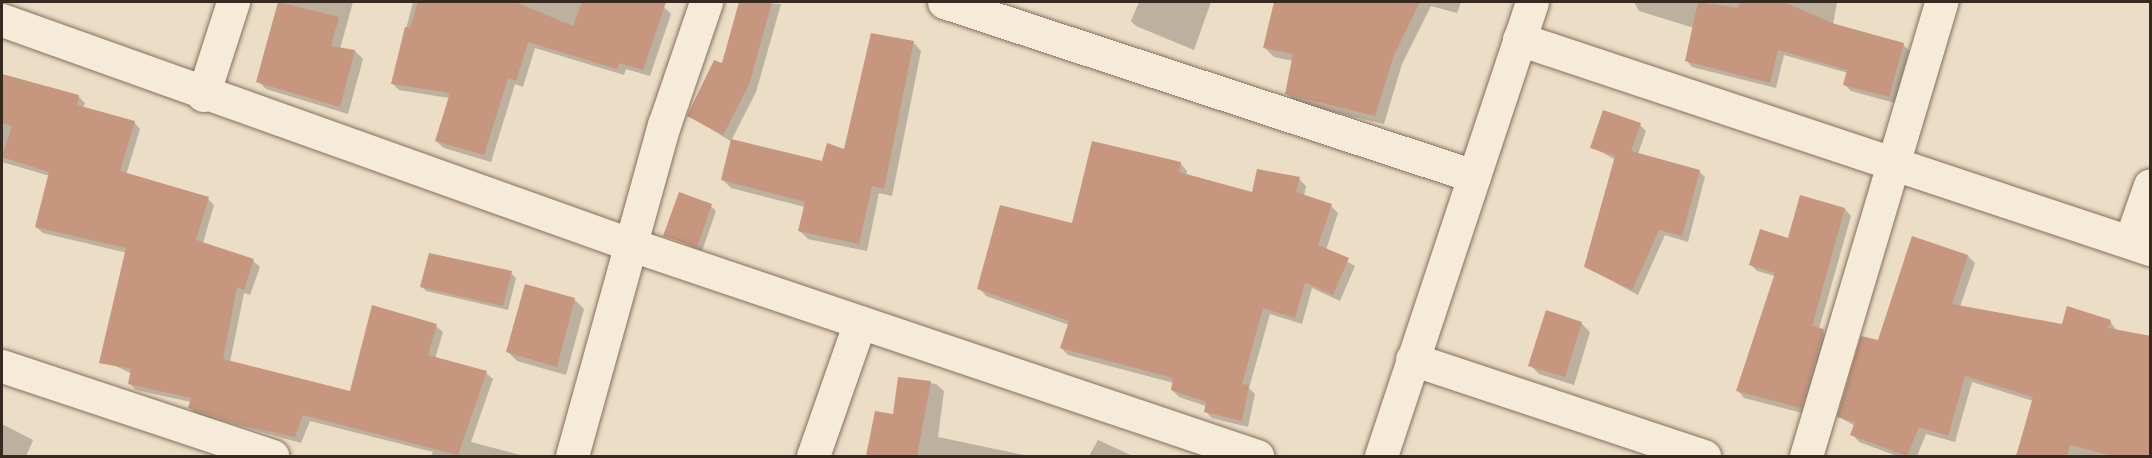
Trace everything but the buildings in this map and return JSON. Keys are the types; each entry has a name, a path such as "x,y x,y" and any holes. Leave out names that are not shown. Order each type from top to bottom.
{"street":[{"path":"202,95 232,2"},
{"path":"572,456 664,125 706,2"},
{"path":"1381,456 1532,2"},
{"path":"1806,456 1890,163 1941,2"},
{"path":"963,4 1474,176"},
{"path":"2,20 202,95 632,245 1257,456"},
{"path":"1519,39 2140,246 2151,185"},
{"path":"813,456 860,322"},
{"path":"1412,359 1704,456"},
{"path":"2,366 272,456"}]}
